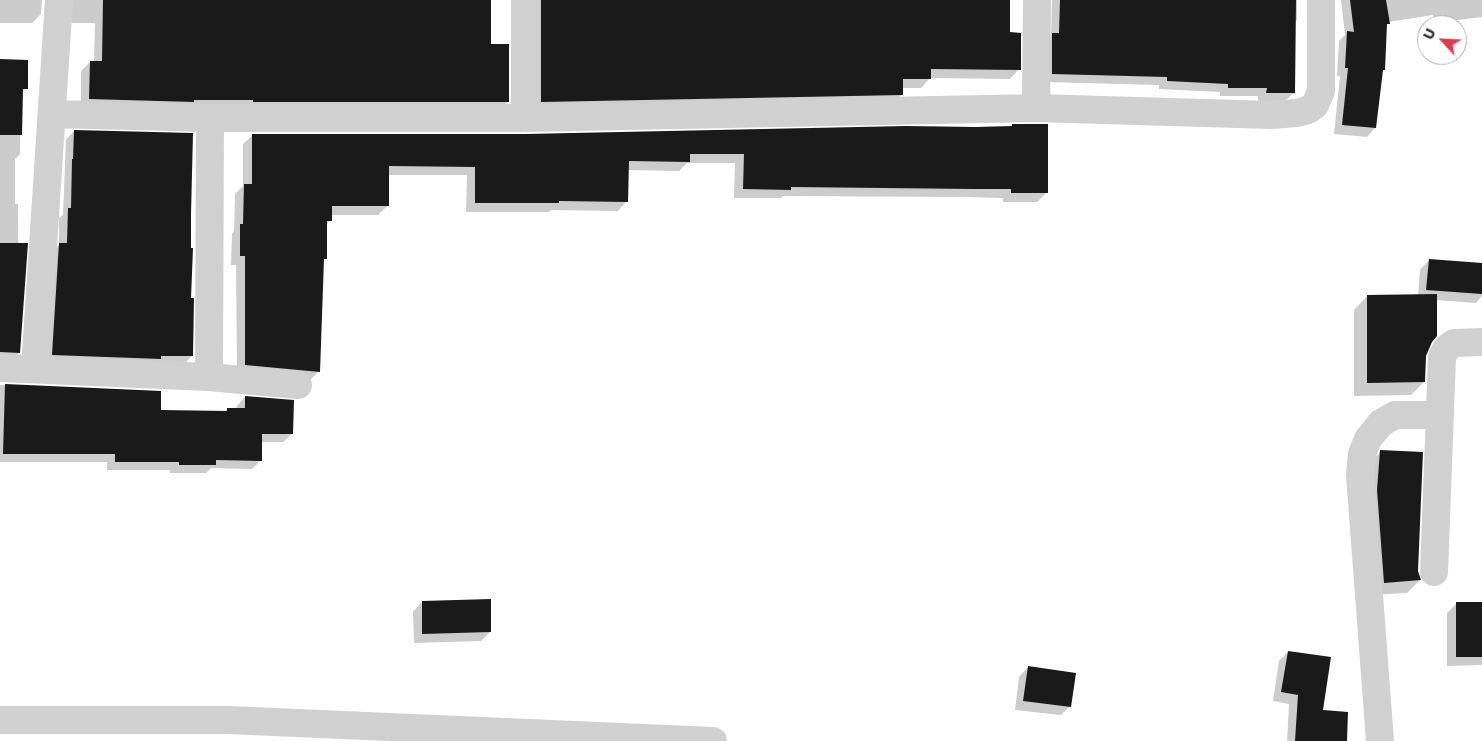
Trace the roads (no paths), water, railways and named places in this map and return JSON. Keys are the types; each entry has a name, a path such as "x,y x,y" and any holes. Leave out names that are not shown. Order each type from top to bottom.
{"street":[{"path":"35,369 59,0"},
{"path":"525,0 525,118"},
{"path":"1036,108 1037,0"},
{"path":"52,114 210,118 525,118 1036,108 1271,115 1297,113 1308,110 1315,105 1322,91 1321,0"},
{"path":"209,377 210,118"},
{"path":"1434,572 1442,357 1446,349 1454,343 1482,342"},
{"path":"0,368 209,377 298,385"},
{"path":"1380,741 1360,475 1362,454 1368,438 1380,423 1395,415 1440,415"},
{"path":"0,720 228,720 713,741"}]}
